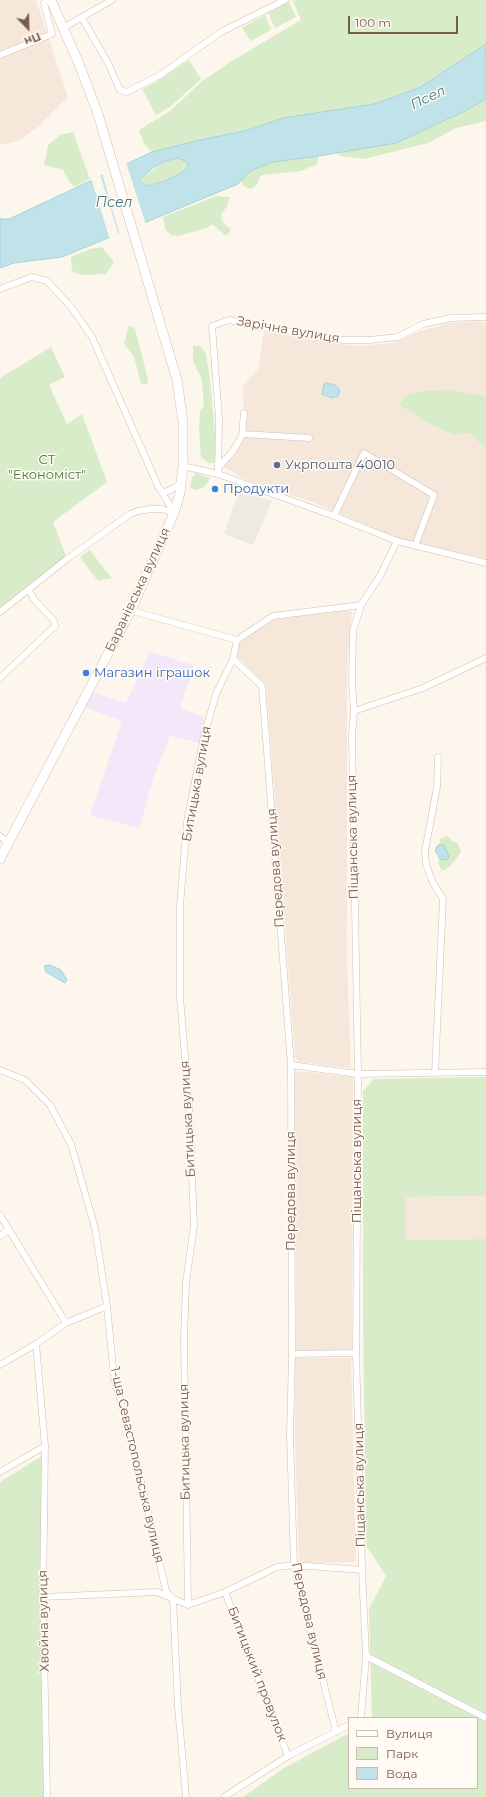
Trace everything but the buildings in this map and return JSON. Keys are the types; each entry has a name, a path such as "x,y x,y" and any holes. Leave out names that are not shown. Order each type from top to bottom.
{"main road":[{"name":"Баранівська вулиця","path":"0,860 131,610 174,513 180,493 183,466 183,422 177,380 98,114 79,64 49,0"}],"street":[{"path":"0,55 52,34 44,3 49,0"},
{"path":"63,28 112,0"},
{"path":"82,18 108,63 120,90 127,92 160,76 221,32 285,0"},
{"path":"0,289 32,277 47,281 70,307 92,337 154,477 174,513"},
{"name":"Зарічна вулиця","path":"218,471 219,418 212,326 229,320 261,327 344,340 368,340 398,337 423,324 451,318 486,317"},
{"path":"218,471 233,451 243,434 244,413"},
{"path":"243,434 308,438"},
{"path":"334,516 364,453 434,494 415,546"},
{"path":"183,466 218,471 397,541 486,563"},
{"path":"162,492 174,488 182,482"},
{"path":"0,612 67,558 130,514 151,509 162,509 174,513"},
{"name":"Піщанська вулиця","path":"362,1717 366,1656 356,1354 358,1074 353,835 353,632 361,605 380,576 397,541"},
{"path":"0,678 55,626 54,621 32,598 29,590"},
{"path":"131,610 236,640 273,616 361,605"},
{"name":"Битицька вулиця","path":"188,1605 184,1338 186,1283 194,1225 188,1105 180,997 180,906 188,822 204,736 216,694 232,659 236,640"},
{"path":"354,711 423,688 486,658"},
{"name":"Передова вулиця","path":"232,659 262,686 291,1065 292,1354 290,1435 294,1566 336,1732"},
{"path":"436,1073 443,899 432,881 426,864 425,851 436,793 438,757"},
{"path":"0,836 9,843"},
{"path":"291,1065 358,1074 486,1072"},
{"name":"1-ша Севастопольська вулиця","path":"0,1070 26,1080 50,1105 71,1144 95,1228 107,1306 114,1377 134,1446 166,1591 173,1599 178,1706 186,1797"},
{"path":"0,1215 66,1323"},
{"path":"0,1236 8,1230"},
{"path":"0,1365 36,1344 66,1323 107,1306"},
{"name":"Хвойна вулиця","path":"36,1344 45,1446 44,1597 47,1797"},
{"path":"292,1354 356,1354"},
{"path":"0,1472 45,1446"},
{"path":"44,1597 157,1592 188,1605 225,1592 277,1567 294,1566 362,1570"},
{"name":"Битицький провулок","path":"225,1592 288,1756"},
{"path":"366,1656 486,1718"},
{"path":"224,1797 288,1756 348,1726"}],"shaded area":[{"path":"0,0 36,0 68,97 39,126 19,141 0,145"},
{"path":"473,321 486,323 486,396 453,390 425,422 455,435 471,433 481,445 486,448 486,559 397,538 315,503 247,480 224,467 238,445 244,432 243,386 258,369 264,332 357,346 392,343 421,331 448,323"},
{"path":"239,491 272,501 253,545 224,534"},
{"path":"333,611 352,611 347,668 347,961 351,1068 299,1062 295,1057 266,684 237,657 239,641 271,620"},
{"path":"150,652 194,665 180,708 204,717 200,743 170,736 155,774 139,828 90,815 122,721 84,707 93,692 126,703"},
{"path":"295,1071 353,1077 352,1351 296,1350"},
{"path":"486,1196 486,1239 406,1240 406,1197"},
{"path":"295,1358 351,1358 356,1562 299,1563 295,1435"}],"green space":[{"path":"486,0 486,44 420,88 374,104 283,118 248,130 152,152 144,144 139,130 170,111 201,82 230,62 301,20 293,1"},
{"path":"289,2 296,17 275,28 268,13"},
{"path":"265,15 271,30 251,41 242,28"},
{"path":"189,60 201,79 170,107 156,115 142,89 156,82"},
{"path":"486,99 486,121 456,128 428,143 364,159 340,156 338,152 396,143 463,112"},
{"path":"73,132 90,179 74,187 63,170 44,165 48,145 60,135"},
{"path":"319,156 317,164 301,171 262,175 259,178 257,185 250,189 244,186 241,181 250,171 273,162"},
{"path":"178,158 189,163 184,167 180,174 162,182 145,186 139,180 166,161"},
{"path":"216,196 230,197 227,206 221,215 222,221 231,230 226,236 212,224 207,228 178,236 171,235 165,229 163,217"},
{"path":"102,247 114,262 106,274 82,275 72,271 71,257 90,249"},
{"path":"129,325 135,329 148,381 146,385 141,383 134,357 124,344"},
{"path":"193,346 200,346 206,354 210,379 215,435 216,460 214,463 208,463 201,457 199,431 200,412 204,405 202,380 193,361"},
{"name":"СТ \"Економіст\"","path":"51,347 65,377 49,385 67,424 82,414 107,482 53,522 67,559 0,612 0,378"},
{"path":"453,390 486,396 486,448 481,445 471,433 455,435 425,422 400,405 404,396 422,391"},
{"path":"197,473 210,478 204,487 197,490 190,488 192,477"},
{"path":"90,550 112,578 98,581 80,557"},
{"path":"447,836 454,842 457,842 461,852 450,867 442,871 438,863 439,858 441,860 446,859 442,845 437,846 440,839"},
{"path":"486,1077 486,1196 406,1197 406,1240 486,1239 486,1797 243,1797 284,1768 348,1734 348,1789 478,1789 478,1717 372,1717 369,1609 386,1576 366,1545 363,1309 363,1091 374,1079"},
{"path":"42,1456 40,1592 44,1797 0,1797 0,1482"}],"water":[{"name":"Псел","path":"486,44 486,99 463,112 396,143 273,162 250,171 238,184 62,257 14,263 0,268 0,219 9,219 152,152 248,130 283,118 374,104 419,88","holes":["178,158 189,163 180,174 162,182 146,186 139,180 153,168 166,161"]},
{"path":"327,383 335,385 340,390 338,396 332,398 322,394 324,384"},
{"path":"444,845 449,856 448,859 441,860 435,851 437,846"},
{"path":"50,965 61,970 67,980 65,983 46,972 44,966"}],"pier":[{"path":"126,162 146,225 120,236 102,173"},
{"path":"100,174 119,236 110,240 91,178"}],"place":[{"name":"Укрпошта 40010","path":"277,465"},
{"name":"Продукти","path":"215,489"},
{"name":"Магазин іграшок","path":"86,673"}]}
